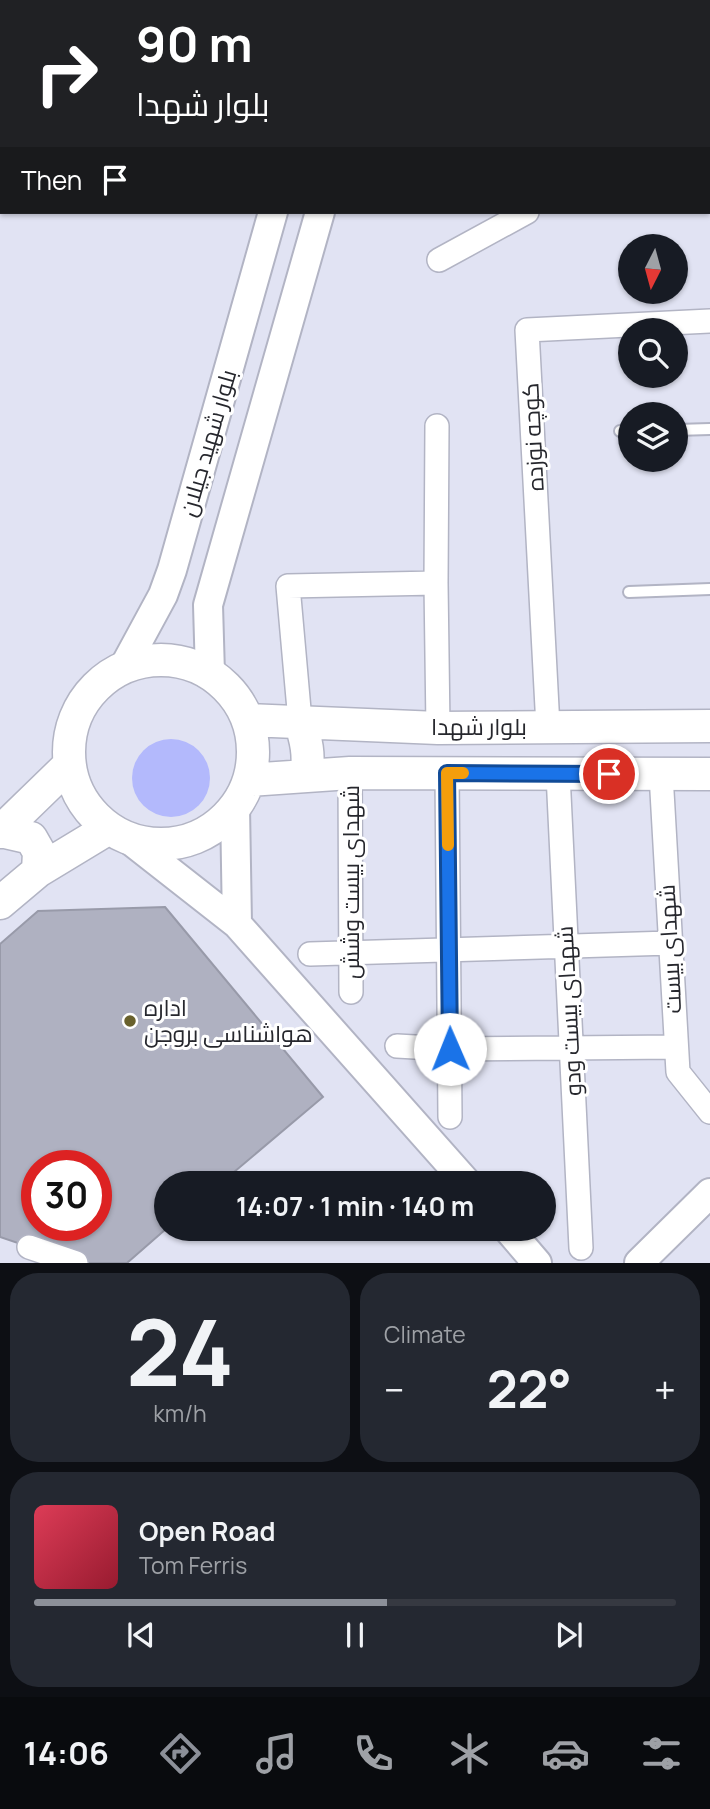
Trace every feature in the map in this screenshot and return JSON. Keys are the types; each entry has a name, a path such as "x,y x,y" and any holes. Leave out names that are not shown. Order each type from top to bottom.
{"main road":[{"path":"153,660 183,662 210,674 233,694 248,720 254,750 242,794 214,828 186,841 155,845 117,833 94,817 78,793 69,765 69,735 80,706 99,683 124,667 153,660"},
{"name":"بلوار شهدا","path":"248,720 438,728 710,726"},
{"path":"300,721 308,747 309,764 306,775"},
{"path":"1,832 69,765"},
{"name":"بلوار شهدا","path":"242,794 306,775 350,772 710,774"},
{"path":"1,832 31,838 39,852 38,871"},
{"path":"0,903 38,871 117,833"}],"street":[{"name":"بلوار شهید جیلان","path":"124,667 163,595 176,556 272,214"},
{"name":"بلوار شهید جیلان","path":"210,674 208,605 319,214"},
{"path":"439,260 523,214"},
{"name":"کوچه نوزده","path":"548,727 527,330 710,321"},
{"path":"438,426 438,728"},
{"path":"300,721 288,586 436,583"},
{"path":"163,595 208,605"},
{"name":"شهدای بیست وشش","path":"350,772 351,992"},
{"path":"447,773 450,1117"},
{"name":"شهدای بیست ودو","path":"558,774 580,1248"},
{"name":"شهدای بیست","path":"661,774 678,1072 710,1112"},
{"path":"237,924 242,794"},
{"path":"117,833 237,924 456,1171"},
{"path":"310,954 670,943"},
{"path":"397,1046 450,1049 676,1047"},
{"path":"639,1263 710,1192"},
{"path":"518,1241 537,1263"},
{"path":"29,1247 76,1263"}],"lane":[{"path":"688,430 710,429"},
{"path":"629,592 710,589"}],"shaded area":[{"path":"171,739 186,742 199,750 207,763 210,778 207,793 199,806 186,814 171,817 156,814 143,806 135,793 132,778 135,763 143,750 156,742"}],"building":[{"name":"اداره هواشناسی بروجن","path":"165,907 323,1097 235,1171 154,1171 154,1239 127,1263 77,1263 0,1237 0,944 38,911"}],"slow traffic":[{"path":"448,845 447,773 463,773"}],"place":[{"name":"اداره هواشناسی بروجن","path":"130,1021"}],"route":[{"path":"450,1049 447,773 609,774"}]}
